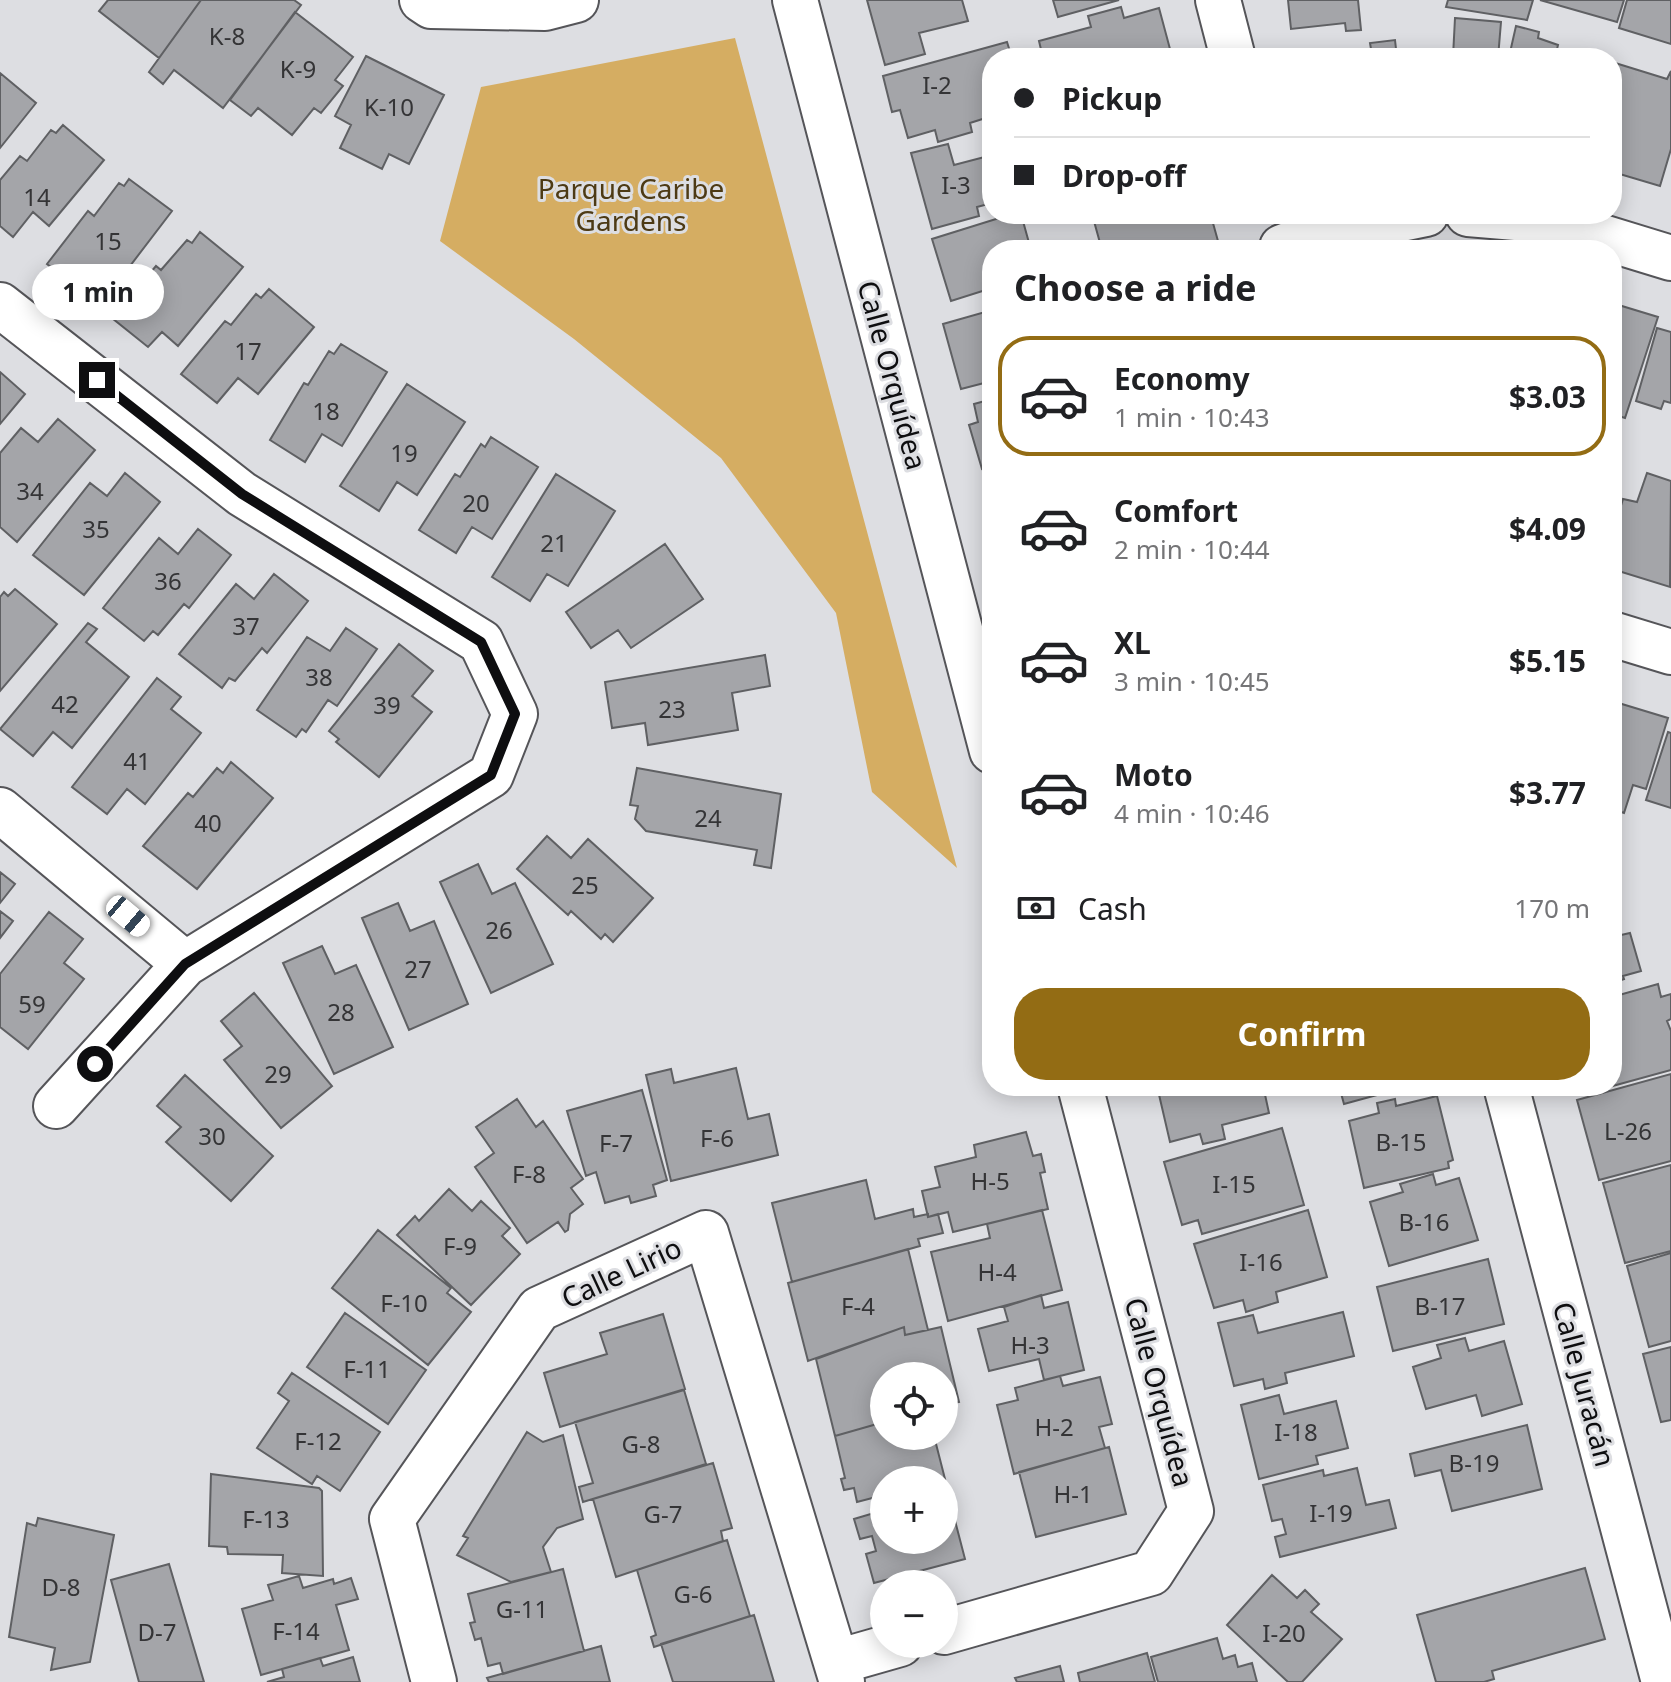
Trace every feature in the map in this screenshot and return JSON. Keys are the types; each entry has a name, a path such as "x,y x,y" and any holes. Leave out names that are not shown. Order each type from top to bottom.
{"street":[{"path":"422,0 431,6 545,8 576,0"},
{"name":"Calle Orquídea","path":"795,0 982,713"},
{"path":"1218,0 1230,48"},
{"path":"1280,237 1303,239 1377,224"},
{"path":"1560,224 1612,240"},
{"path":"1622,243 1671,258"},
{"path":"0,305 242,494 481,642 515,714 491,775 185,964 56,1106"},
{"path":"1622,637 1671,652"},
{"path":"0,810 185,964"},
{"name":"Calle Orquídea","path":"958,1628 1151,1573 1191,1511 1083,1096"},
{"name":"Calle Juracán","path":"1509,1096 1664,1682"},
{"name":"Calle Lirio","path":"434,1682 392,1519 539,1309 706,1233 840,1672"},
{"path":"840,1672 870,1658"}],"green space":[{"name":"Parque Caribe Gardens","path":"735,38 957,868 872,792 836,613 721,458 574,339 440,241 481,87"}],"building":[{"path":"108,0 201,0 159,58 99,11"},
{"path":"201,0 294,0 301,5 223,108 174,70 163,84 149,72"},
{"path":"867,0 962,0 968,21 919,33 925,54 885,65"},
{"path":"1053,0 1119,0 1058,17"},
{"path":"1288,0 1358,0 1361,30 1346,31 1345,23 1291,29"},
{"path":"1448,0 1533,0 1527,20 1446,7"},
{"path":"1540,0 1624,0 1617,22"},
{"path":"1627,0 1671,0 1671,44 1619,28"},
{"path":"1121,7 1124,18 1159,8 1170,48 1041,48 1039,41 1091,27 1088,16"},
{"path":"295,12 353,57 335,80 343,86 321,113 314,108 292,135 258,108 251,116 230,100"},
{"path":"1455,18 1501,22 1499,48 1453,48"},
{"path":"1516,26 1539,32 1538,38 1558,45 1557,48 1511,48"},
{"path":"1395,40 1396,48 1371,48 1370,43"},
{"path":"1007,42 1009,48 985,48"},
{"path":"982,49 982,119 970,123 972,132 938,142 935,130 908,138 900,110 892,112 883,76"},
{"path":"366,56 444,95 409,164 389,154 382,169 340,148 351,125 335,116"},
{"path":"1622,65 1667,79 1671,71 1671,149 1660,186 1622,175"},
{"path":"0,73 36,103 0,148"},
{"path":"63,125 104,160 49,226 33,212 13,237 0,226 0,180 20,156 27,161 51,130 56,133"},
{"path":"948,144 954,165 982,158 982,206 977,207 979,216 932,229 911,153"},
{"path":"129,179 172,211 117,283 98,269 81,290 47,264 88,211 94,216 119,183 124,186"},
{"path":"982,223 1024,224 1028,240 982,240 982,291 951,301 932,239"},
{"path":"1095,224 1213,224 1218,240 1099,240"},
{"path":"200,232 243,267 178,346 162,332 148,347 112,318 156,266 161,270 187,240 192,243"},
{"path":"269,289 314,327 258,394 238,378 217,403 181,374 225,321 231,325 256,294 261,298"},
{"path":"1622,306 1658,317 1625,418 1622,417"},
{"path":"982,313 982,384 961,389 943,324"},
{"path":"1657,328 1671,332 1671,403 1664,401 1661,409 1636,401"},
{"path":"341,344 387,372 342,446 322,434 305,462 270,440 304,383 308,385 329,351 334,354"},
{"path":"0,372 25,394 0,424"},
{"path":"407,384 465,422 417,495 397,482 379,511 340,486"},
{"path":"982,402 982,469 969,425 978,422 974,404"},
{"path":"58,419 95,450 17,542 0,527 0,453 21,428 38,442"},
{"path":"491,437 538,467 492,539 472,527 456,553 419,530 455,474 460,477 481,444 485,447"},
{"path":"125,473 160,502 84,595 33,555 90,483 107,496"},
{"path":"1647,473 1671,481 1670,587 1622,572 1622,502 1623,499 1637,502"},
{"path":"556,474 615,511 568,586 547,574 530,601 492,577"},
{"path":"198,529 231,555 189,608 184,604 158,635 153,631 144,641 103,608 159,538 178,554"},
{"path":"665,544 703,599 631,648 618,630 591,648 566,612"},
{"path":"274,574 308,601 267,653 262,648 235,681 229,678 222,688 179,654 236,584 254,599"},
{"path":"15,589 57,624 0,691 0,597 4,592 8,596"},
{"path":"88,623 97,629 86,642 129,677 72,748 53,732 33,756 0,729"},
{"path":"346,628 377,649 337,706 328,700 306,732 302,729 296,737 257,710 307,637 330,651"},
{"path":"399,644 433,671 412,696 432,712 379,777 336,742 339,739 329,731"},
{"path":"765,655 770,686 732,693 738,730 648,745 645,723 612,728 605,682"},
{"path":"157,678 181,697 171,709 201,733 145,804 127,789 107,814 72,787"},
{"path":"1622,704 1668,718 1646,789 1633,785 1624,813"},
{"path":"1668,732 1671,733 1671,808 1646,800"},
{"path":"231,762 273,798 197,889 143,846 188,793 193,797 217,768 223,773"},
{"path":"637,768 781,794 771,868 754,865 757,850 646,831 635,819 638,806 630,805"},
{"path":"547,836 571,858 588,839 653,898 613,942 605,934 601,939 571,911 568,915 517,869"},
{"path":"478,864 492,894 515,883 553,964 491,993 440,882"},
{"path":"0,872 15,884 0,903"},
{"path":"398,903 410,931 434,921 468,1004 409,1030 362,918"},
{"path":"0,911 13,921 0,938"},
{"path":"49,912 83,939 64,963 84,979 28,1049 0,1027 0,974"},
{"path":"1630,933 1641,971 1623,976 1622,980 1622,935"},
{"path":"322,946 335,974 356,965 393,1047 334,1074 283,963"},
{"path":"1658,984 1661,997 1671,994 1671,1019 1667,1021 1671,1031 1671,1070 1622,1083 1622,994"},
{"path":"254,993 332,1086 281,1128 224,1060 242,1046 221,1021"},
{"path":"736,1068 748,1119 769,1114 778,1155 671,1181 646,1075 671,1069 674,1083"},
{"path":"1671,1074 1671,1161 1599,1180 1577,1100 1591,1096 1622,1096 1622,1088"},
{"path":"185,1075 273,1156 231,1201 166,1142 181,1127 157,1106"},
{"path":"642,1090 667,1180 653,1185 656,1196 631,1203 629,1196 605,1203 596,1172 586,1176 567,1111"},
{"path":"1159,1096 1265,1096 1269,1113 1222,1125 1225,1139 1203,1144 1200,1134 1170,1142"},
{"path":"1342,1096 1373,1096 1344,1104"},
{"path":"1437,1096 1453,1160 1448,1162 1449,1168 1364,1188 1349,1121 1379,1113 1377,1103 1395,1099 1396,1106"},
{"path":"517,1099 536,1127 543,1121 583,1179 571,1188 583,1204 570,1214 568,1230 565,1232 558,1222 527,1243 475,1167 494,1153 476,1127"},
{"path":"1282,1128 1304,1205 1202,1234 1198,1220 1182,1225 1164,1162"},
{"path":"1026,1132 1033,1156 1041,1154 1045,1172 1040,1173 1048,1209 953,1232 948,1212 928,1217 922,1191 940,1187 935,1167 976,1157 974,1145"},
{"path":"1671,1165 1671,1251 1625,1263 1603,1183"},
{"path":"1433,1174 1436,1185 1459,1178 1478,1240 1389,1266 1370,1202 1403,1192 1400,1184"},
{"path":"866,1180 875,1219 913,1209 914,1217 938,1214 943,1233 918,1239 920,1246 792,1282 772,1203"},
{"path":"449,1189 472,1211 481,1201 510,1228 502,1236 520,1254 471,1305 397,1235 415,1216 419,1221"},
{"path":"1042,1210 1062,1290 948,1321 931,1252 990,1238 987,1224"},
{"path":"1308,1210 1327,1277 1276,1292 1278,1302 1246,1312 1243,1300 1214,1308 1194,1244"},
{"path":"378,1230 451,1288 447,1293 471,1312 428,1365 332,1288"},
{"path":"908,1249 928,1330 905,1335 904,1327 808,1361 788,1283"},
{"path":"1671,1253 1671,1341 1649,1347 1627,1266"},
{"path":"1488,1259 1504,1324 1393,1351 1377,1287"},
{"path":"1041,1295 1044,1308 1068,1302 1084,1370 1044,1380 1039,1359 989,1371 978,1329 1008,1321 1004,1307"},
{"path":"1343,1312 1354,1356 1285,1373 1287,1383 1265,1389 1263,1379 1234,1386 1218,1323 1253,1315 1258,1333"},
{"path":"345,1313 426,1370 388,1424 307,1367"},
{"path":"663,1314 685,1389 560,1427 544,1373 607,1354 600,1333"},
{"path":"904,1327 905,1335 941,1327 949,1362 870,1362 870,1426 835,1436 816,1359"},
{"path":"1465,1338 1469,1351 1504,1341 1522,1404 1482,1416 1476,1395 1426,1409 1413,1367 1441,1358 1437,1345"},
{"path":"1671,1347 1671,1420 1661,1422 1643,1354"},
{"path":"292,1373 380,1432 340,1491 317,1476 312,1484 257,1448 289,1401 278,1393"},
{"path":"1060,1376 1063,1386 1100,1377 1112,1424 1099,1427 1105,1448 1014,1474 997,1405 1018,1400 1015,1388"},
{"path":"684,1390 706,1464 583,1502 579,1487 593,1483 575,1422"},
{"path":"1279,1395 1284,1414 1336,1401 1348,1448 1316,1456 1318,1464 1259,1479 1241,1405"},
{"path":"1527,1425 1542,1489 1452,1511 1441,1470 1415,1476 1410,1454"},
{"path":"870,1426 870,1450 938,1450 942,1466 870,1466 870,1499 857,1502 854,1488 844,1490 841,1479 845,1478 835,1436"},
{"path":"527,1432 543,1442 563,1435 583,1519 557,1528 543,1547 551,1572 511,1582 457,1555 468,1538 463,1536"},
{"path":"1109,1447 1126,1514 1036,1537 1019,1472"},
{"path":"713,1463 732,1528 721,1531 723,1541 616,1577 593,1499"},
{"path":"1357,1468 1366,1505 1389,1500 1396,1528 1280,1557 1275,1537 1286,1534 1282,1519 1272,1521 1263,1485 1323,1470 1324,1476"},
{"path":"211,1474 319,1488 322,1491 323,1576 282,1573 283,1555 228,1554 227,1547 209,1546"},
{"path":"870,1514 870,1536 860,1539 854,1519"},
{"path":"38,1518 114,1535 90,1662 51,1670 55,1648 9,1637 27,1523 36,1526"},
{"path":"958,1532 965,1559 923,1570 870,1570 866,1554 958,1554"},
{"path":"727,1540 750,1616 654,1647 651,1637 656,1635 637,1570"},
{"path":"169,1564 204,1682 139,1682 111,1580"},
{"path":"1585,1568 1605,1639 1492,1671 1494,1679 1484,1682 1436,1682 1417,1615"},
{"path":"563,1569 584,1651 503,1674 500,1663 488,1666 481,1638 475,1640 470,1623 475,1622 468,1594"},
{"path":"1272,1575 1297,1598 1305,1590 1319,1604 1311,1612 1342,1639 1302,1682 1288,1682 1227,1625"},
{"path":"299,1576 303,1588 333,1579 334,1584 351,1578 358,1599 336,1605 349,1650 261,1675 242,1609 273,1600 268,1585"},
{"path":"754,1615 774,1682 673,1682 661,1644"},
{"path":"1217,1638 1223,1659 1235,1655 1238,1667 1252,1663 1257,1682 1158,1682 1151,1657"},
{"path":"601,1646 610,1682 489,1682 487,1678"},
{"path":"1147,1653 1155,1682 1080,1682 1078,1673"},
{"path":"353,1657 360,1682 267,1682 284,1677 282,1669 320,1658 323,1666"},
{"path":"1060,1666 1064,1682 1017,1682 1015,1678"}],"route":[{"path":"95,1064 185,964 491,775 515,714 481,642 242,494 97,380"}]}
